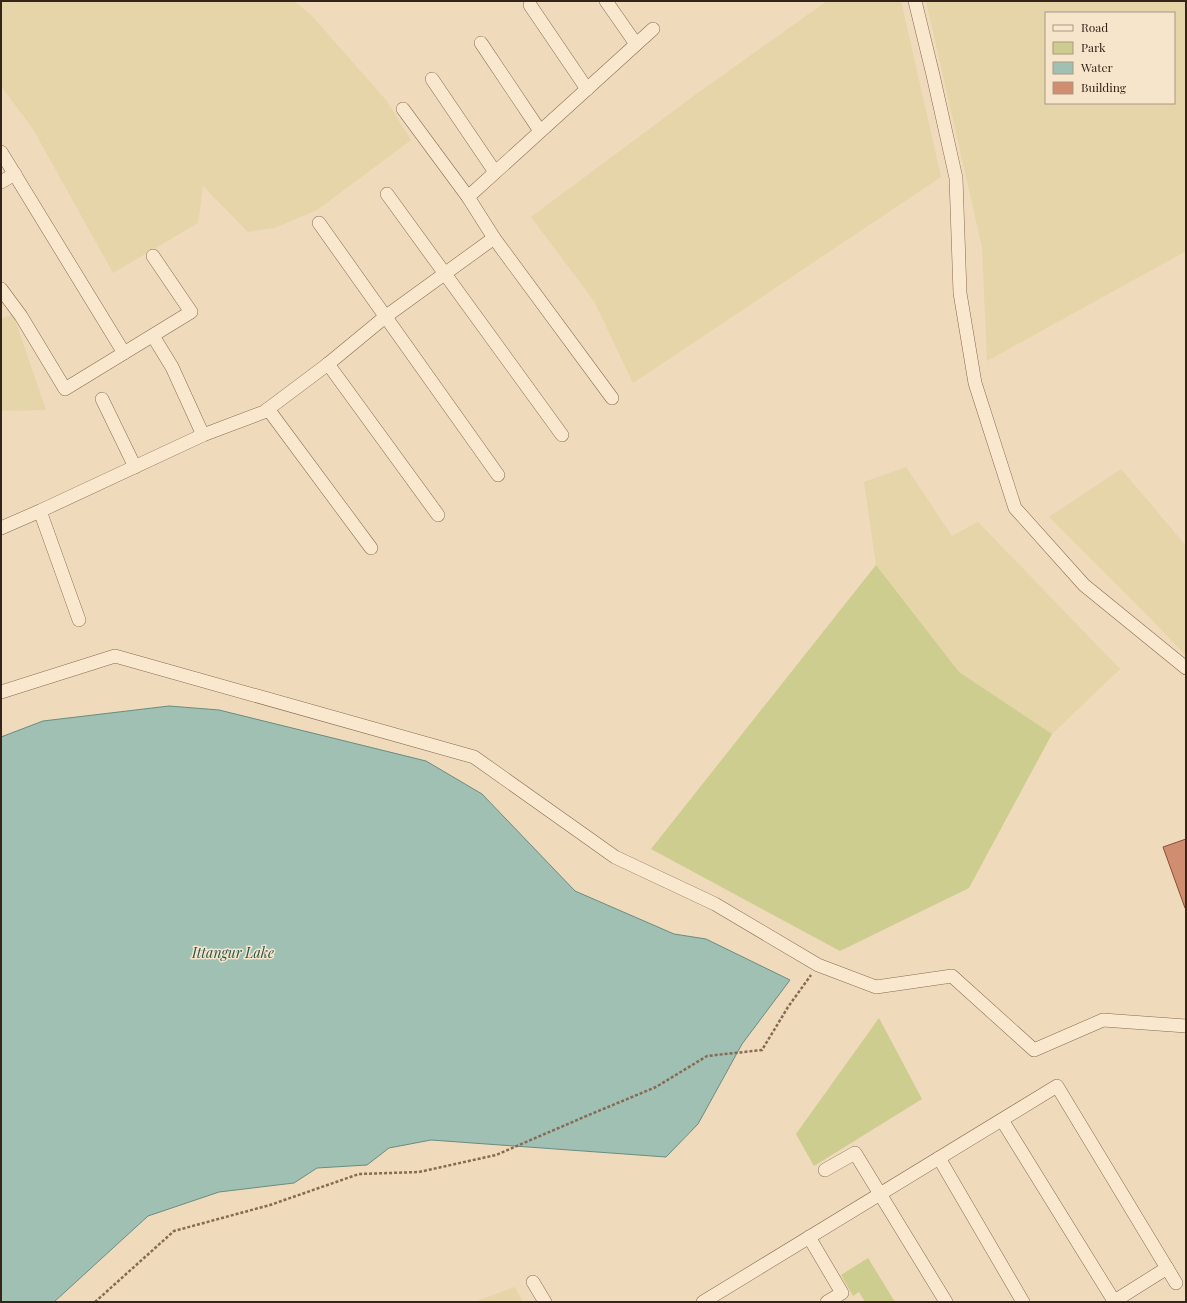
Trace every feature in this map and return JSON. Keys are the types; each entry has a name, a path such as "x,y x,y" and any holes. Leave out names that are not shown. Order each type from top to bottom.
{"street":[{"path":"606,1 636,44"},
{"path":"915,1 956,178 960,293 975,383 1015,508 1084,584 1186,668"},
{"path":"530,5 587,89"},
{"path":"468,197 653,29"},
{"path":"481,43 540,131"},
{"path":"432,79 496,172"},
{"path":"404,109 468,197 494,238 612,398"},
{"path":"1,152 124,353"},
{"path":"1,182 15,174"},
{"path":"387,194 562,435"},
{"path":"319,223 385,318 498,475"},
{"path":"1,528 203,435 264,412 444,273 494,238"},
{"path":"1,289 21,316 64,389 191,312 153,256"},
{"path":"153,336 172,367 203,435"},
{"path":"328,364 438,515"},
{"path":"102,399 135,467"},
{"path":"268,409 371,548"},
{"path":"40,511 79,620"},
{"path":"2,688 115,656 474,757 615,857 715,904 818,965 876,987 952,976 1034,1050 1103,1020 1186,1026"},
{"path":"711,1300 809,1237 1057,1086 1176,1284"},
{"path":"1002,1120 1113,1302 1167,1268"},
{"path":"825,1170 855,1153 946,1302"},
{"path":"939,1158 1023,1302"},
{"path":"809,1237 842,1293 828,1302"},
{"path":"533,1282 545,1302"}],"path":[{"path":"94,1302 174,1231 270,1206 359,1174 419,1172 496,1155 656,1087 707,1056 762,1050 788,1007 818,965"}],"shaded area":[{"path":"1,1 294,1 312,16 386,100 411,140 317,210 274,228 248,232 203,186 198,223 113,273 33,129 1,86"},
{"path":"827,1 901,1 941,177 633,383 594,301 531,217 695,95"},
{"path":"926,1 1186,1 1186,251 987,361 982,247"},
{"path":"13,314 46,410 1,411 1,319"},
{"path":"906,467 952,536 978,522 1120,669 1052,734 959,672 876,565 864,482"},
{"path":"1121,469 1186,546 1186,656 1049,517"},
{"path":"515,1287 523,1302 474,1302"}],"green space":[{"path":"876,565 959,672 1052,734 969,888 840,951 651,849"},
{"path":"879,1018 922,1099 814,1166 796,1134"},
{"path":"868,1258 895,1302 865,1302 859,1292 853,1296 841,1275"}],"water":[{"name":"Ittangur Lake","path":"169,706 219,710 426,761 482,794 575,891 674,934 706,939 790,980 742,1044 698,1124 666,1157 431,1140 389,1148 367,1165 317,1168 294,1183 219,1192 148,1216 54,1302 1,1302 1,737 43,721"}],"building":[{"path":"1186,839 1186,908 1185,908 1163,847"}]}
